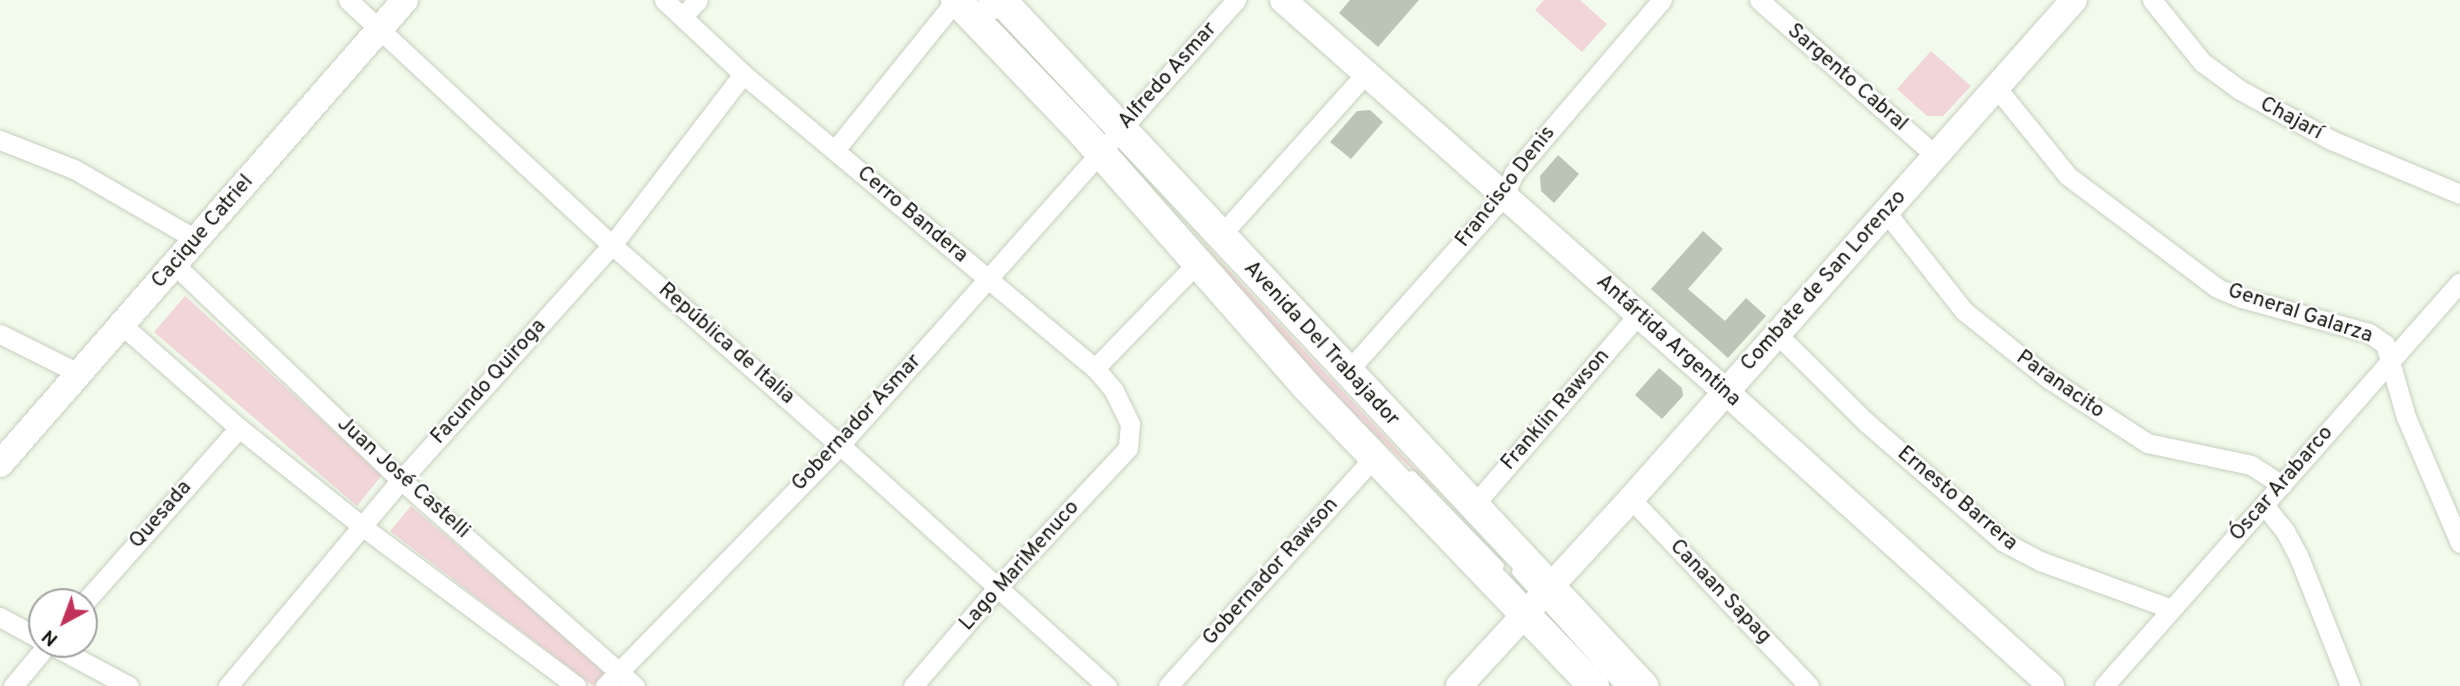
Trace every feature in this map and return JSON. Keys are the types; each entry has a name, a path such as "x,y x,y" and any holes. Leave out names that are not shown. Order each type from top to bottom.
{"main road":[{"name":"Cacique Catriel","path":"0,464 405,0"},
{"name":"Avenida Del Trabajador","path":"956,0 1110,140"},
{"name":"Antártida Argentina","path":"1283,0 1639,314 2051,686"},
{"name":"Combate de San Lorenzo","path":"1460,686 1631,499 2074,0"},
{"name":"Avenida Del Trabajador","path":"1001,10 1208,251 1342,378 1465,506 1537,601 1594,686"},
{"name":"Avenida Del Trabajador","path":"1208,251 1306,386 1537,601 1643,686"}],"street":[{"name":"República de Italia","path":"348,0 612,245 840,444 1107,686"},
{"name":"Cerro Bandera","path":"664,0 743,74 1095,368 1114,391 1130,424 1128,448"},
{"path":"682,16 698,0"},
{"path":"835,150 956,0"},
{"name":"Alfredo Asmar","path":"1110,140 1236,0"},
{"name":"Francisco Denis","path":"1342,378 1504,196 1514,173 1662,0"},
{"name":"Sargento Cabral","path":"1759,0 1936,156"},
{"name":"Chajarí","path":"2152,0 2202,62 2240,90 2331,140 2460,194"},
{"path":"1095,368 1208,251 1366,73"},
{"name":"Facundo Quiroga","path":"228,686 401,480 612,245 743,74"},
{"name":"General Galarza","path":"1996,87 2067,176 2217,288 2242,298 2369,333 2385,344 2401,405 2460,543"},
{"path":"0,140 74,169 197,240"},
{"name":"Gobernador Asmar","path":"605,686 840,444 1110,140"},
{"name":"Paranacito","path":"1885,212 1964,311 2049,379 2147,443 2250,465 2282,485"},
{"name":"Juan José Castelli","path":"175,265 401,480 635,686"},
{"name":"Óscar Arabarco","path":"2104,686 2460,282"},
{"name":"Franklin Rawson","path":"1465,506 1639,314"},
{"path":"122,325 239,428 363,527 576,686"},
{"path":"0,334 79,374"},
{"name":"Ernesto Barrera","path":"1777,334 1867,424 2014,549 2172,609"},
{"name":"Quesada","path":"97,588 239,428"},
{"name":"Lago MariMenuco","path":"913,686 997,589 1128,448"},
{"name":"Gobernador Rawson","path":"1168,686 1389,461"},
{"path":"1424,493 1516,590 1516,594 1511,595 1419,498 1424,493"},
{"name":"Canaan Sapag","path":"1631,499 1809,686"},
{"path":"2264,505 2285,531 2298,555 2350,686"},
{"path":"1626,686 1555,610 1555,605 1560,604 1636,686"},
{"path":"0,618 28,633"},
{"path":"13,686 37,658"},
{"path":"76,658 129,686"}],"lane":[{"path":"969,0 1110,140 1173,217"},
{"path":"983,0 1001,10"},
{"path":"1208,251 1302,363"},
{"path":"1337,402 1389,461"},
{"path":"1537,601 1607,686"},
{"path":"1537,601 1620,686"}],"shaded area":[{"path":"1544,0 1580,0 1607,24 1582,52 1535,10"},
{"path":"1931,51 1971,86 1943,116 1927,116 1897,89"},
{"path":"1197,236 1439,494 1366,427 1257,309"},
{"path":"185,296 382,475 357,506 154,332"},
{"path":"411,506 607,673 593,686 390,531"}],"building":[{"path":"1350,0 1419,0 1378,47 1339,13"},
{"path":"1370,110 1383,122 1351,159 1330,142 1357,111"},
{"path":"1558,155 1579,174 1554,203 1541,191 1540,176"},
{"path":"1703,231 1723,249 1688,289 1725,321 1746,298 1766,316 1728,358 1651,289"},
{"path":"1659,368 1682,388 1683,396 1662,419 1635,395"}]}
